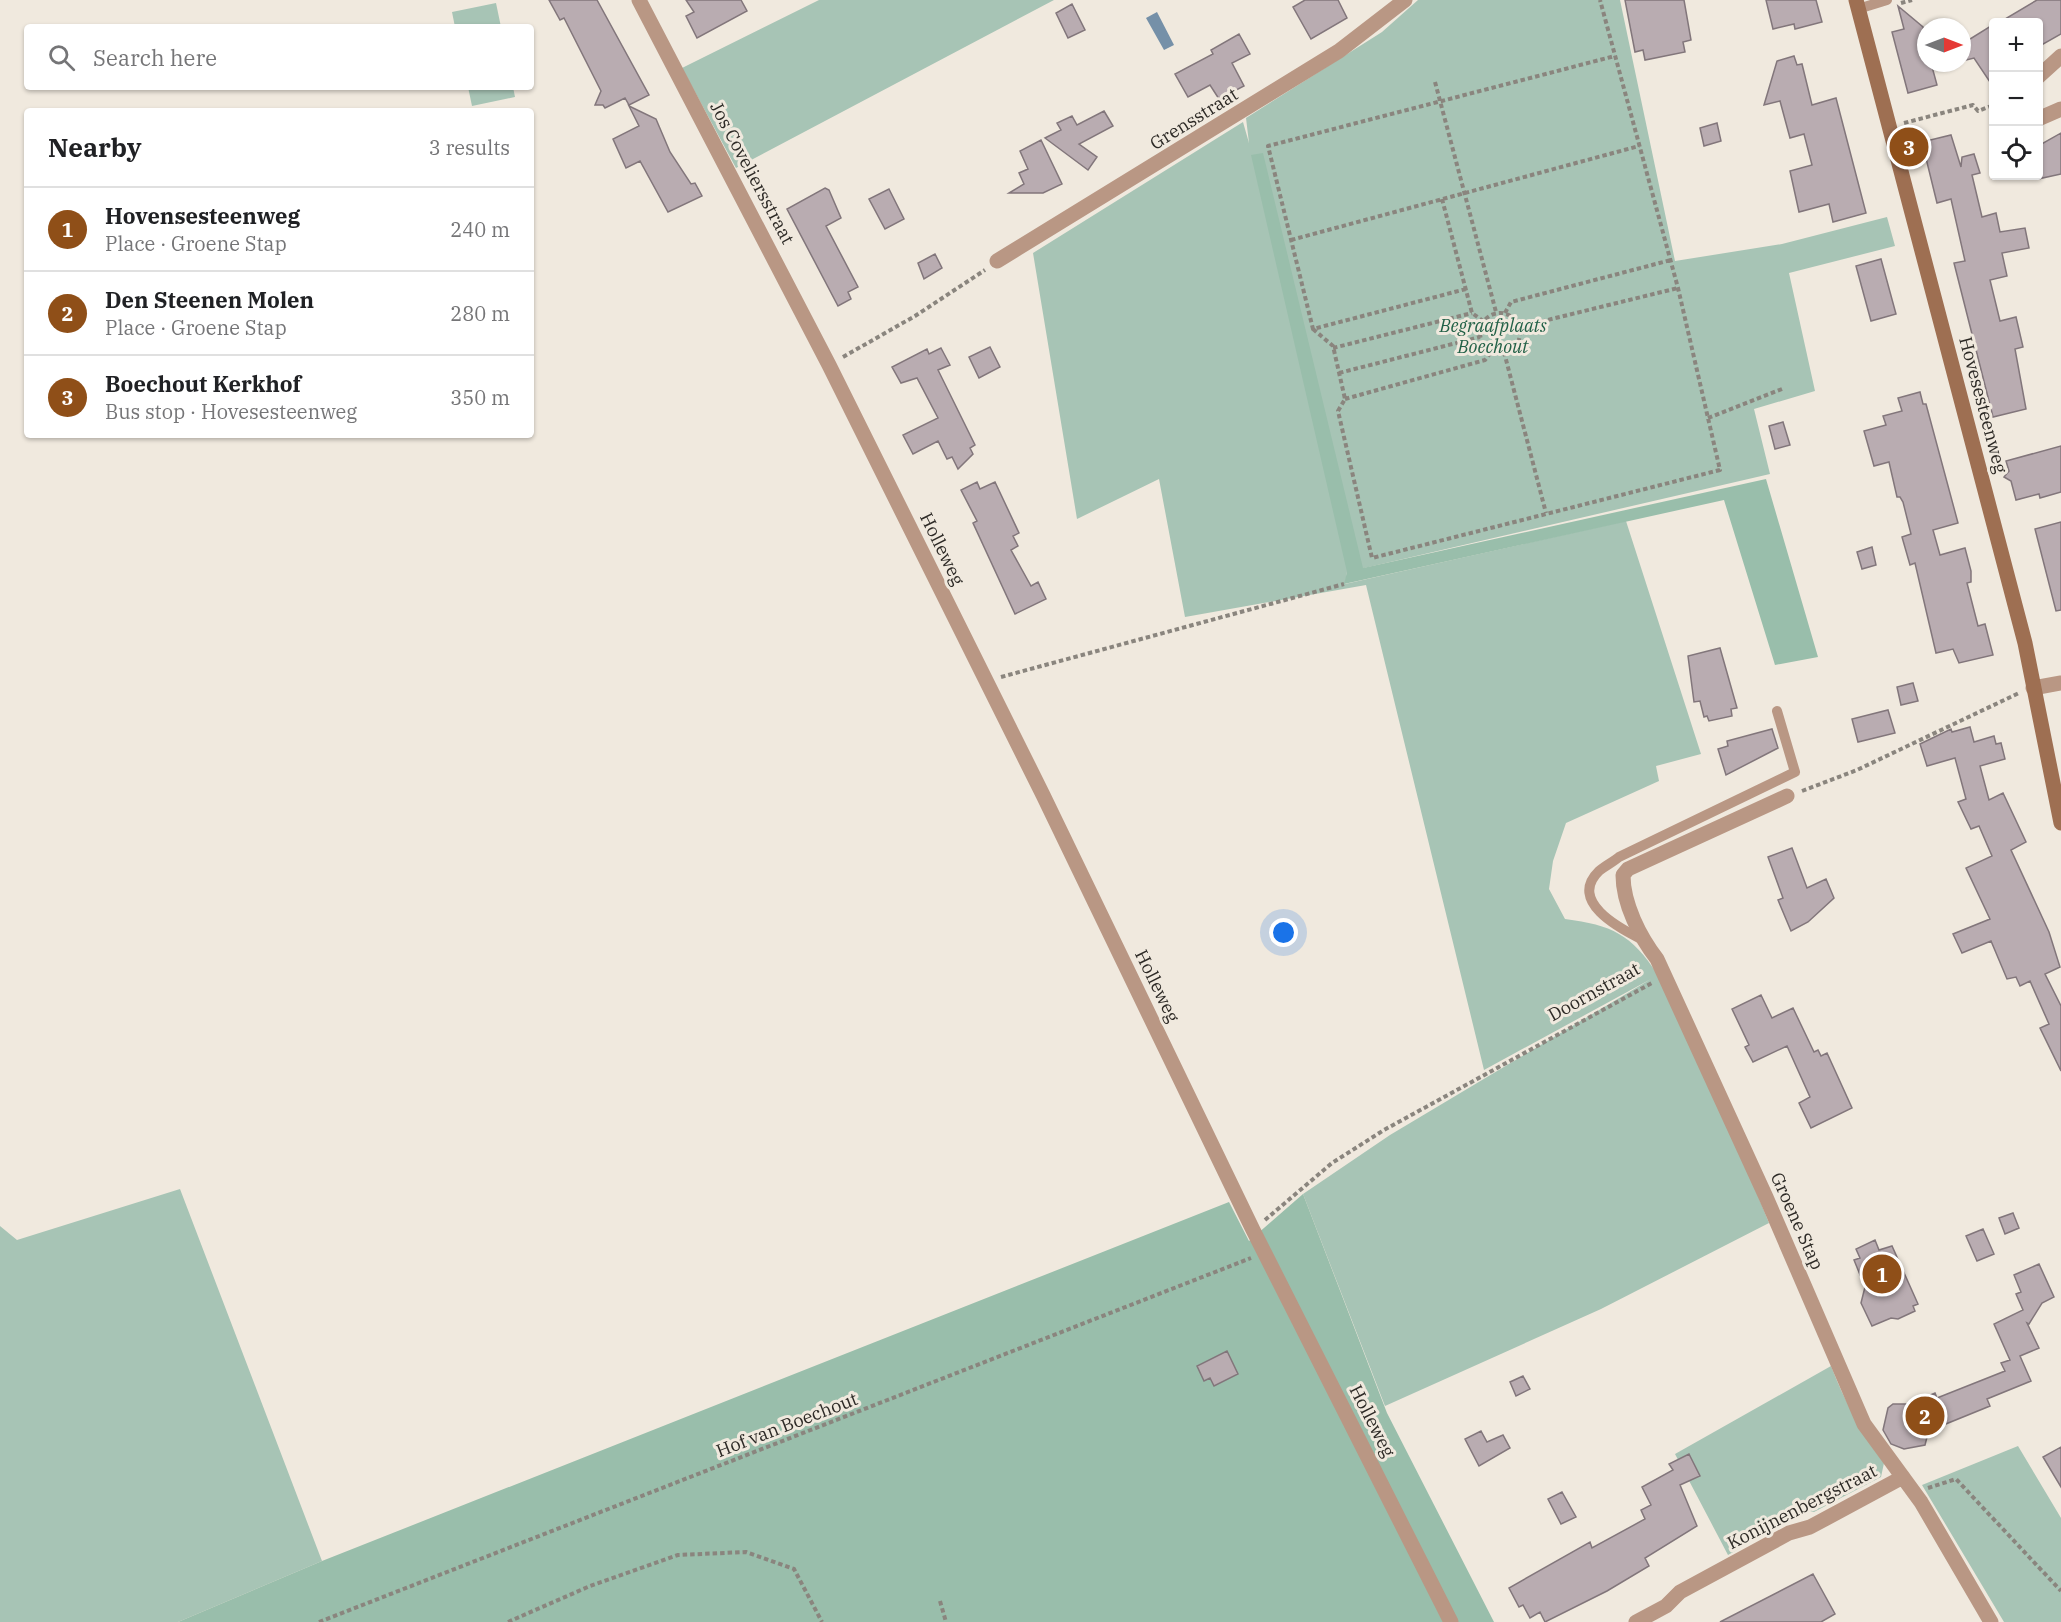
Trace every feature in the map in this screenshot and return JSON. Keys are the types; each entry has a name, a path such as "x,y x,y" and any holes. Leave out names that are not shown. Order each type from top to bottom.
{"street":[{"name":"Jos Coveliersstraat","path":"639,0 829,365"},
{"name":"Grensstraat","path":"997,261 1339,51 1405,0"},
{"name":"Hovesesteenweg","path":"1857,4 2025,643 2061,824"},
{"path":"2043,73 2061,57"},
{"path":"2043,117 2061,109"},
{"name":"Holleweg","path":"829,365 1253,1230 1451,1622"},
{"path":"2033,688 2061,683"},
{"name":"Doornstraat","path":"1664,976 1657,959 1641,939 1623,875 1628,869 1787,796"},
{"name":"Groene Stap","path":"1664,976 1766,1197 1864,1424 1903,1477"},
{"name":"Konijnenbergstraat","path":"1636,1622 1666,1606 1680,1592 1789,1533 1810,1527 1903,1477 1991,1622"}],"lane":[{"path":"1857,4 1887,0"},
{"path":"1641,939 1615,924 1595,907 1590,896 1591,884 1598,872 1619,857 1796,772 1777,711"}],"path":[{"path":"1600,0 1671,260 1720,470 1372,558 1338,411 1345,399 1333,348 1312,329 1268,146 1615,56"},
{"path":"1435,82 1496,312"},
{"path":"1888,127 1973,105 1978,111 1989,107"},
{"path":"1291,240 1639,146"},
{"path":"1442,199 1472,313 1483,321"},
{"path":"1505,313 1511,302 1671,260"},
{"path":"829,365 915,316 997,261"},
{"path":"1519,327 1678,288"},
{"path":"1312,329 1466,289"},
{"path":"1496,312 1513,317 1519,327 1520,338 1516,344 1504,352 1492,351 1483,345 1480,338 1483,321 1496,312"},
{"path":"1333,348 1472,313"},
{"path":"1339,373 1480,338"},
{"path":"1345,399 1485,360 1492,351"},
{"path":"1504,352 1546,513"},
{"path":"1708,418 1782,389"},
{"path":"986,682 1344,584"},
{"path":"1787,796 1857,770 2033,688"},
{"name":"Doornstraat","path":"1253,1230 1332,1163 1384,1130 1664,976"},
{"name":"Hof van Boechout","path":"319,1622 1266,1252"},
{"path":"1914,1492 1956,1479 2061,1591"},
{"path":"508,1622 648,1564 678,1555 746,1552 794,1569 822,1622"},
{"path":"940,1600 946,1622"}],"green space":[{"path":"819,0 1054,0 736,168 682,68"},
{"name":"Begraafplaats Boechout","path":"1418,0 1620,0 1675,261 1782,244 1887,217 1895,246 1789,273 1815,391 1754,409 1770,474 1347,572 1345,584 1626,521 1701,754 1656,766 1659,781 1566,823 1553,861 1549,889 1565,919 1596,925 1619,934 1639,950 1658,975 1666,970 1769,1223 1601,1309 1385,1406 1303,1194 1390,1135 1651,979 1484,1070 1366,585 1185,617 1159,479 1077,519 1033,253 1243,122 1249,143 1246,118 1382,32"},
{"path":"496,3 500,24 454,24 452,12"},
{"path":"469,90 514,90 515,97 472,106"},
{"path":"1263,153 1363,568 1766,479 1818,657 1775,665 1724,500 1344,584 1347,572 1251,155"},
{"path":"180,1189 322,1561 178,1622 0,1622 0,1226 17,1240"},
{"path":"1303,1194 1387,1413 1494,1622 178,1622 322,1561 1229,1202 1249,1241"},
{"path":"1831,1366 1854,1416 1884,1463 1881,1477 1814,1512 1806,1510 1728,1555 1675,1454"},
{"path":"2018,1446 2061,1518 2061,1622 2004,1622 1922,1485"}],"water":[{"path":"1157,12 1174,45 1164,50 1146,18"}],"building":[{"path":"549,0 597,0 649,95 629,105 625,98 605,108 603,105 595,105 601,91 564,18 560,20"},
{"path":"686,0 741,0 747,11 697,38 686,16 694,12"},
{"path":"1305,0 1338,0 1347,18 1311,39 1293,7"},
{"path":"1625,0 1684,0 1691,40 1683,42 1685,52 1645,60 1643,50 1635,52"},
{"path":"1766,0 1816,0 1822,22 1795,29 1794,24 1773,29"},
{"path":"2037,0 2061,0 2061,34 2043,44 2043,18 2007,18"},
{"path":"1072,4 1085,30 1068,38 1056,13"},
{"path":"1898,6 1917,22 1917,72 1933,72 1937,85 1908,93 1892,32 1904,29"},
{"path":"1989,27 1989,80 1974,58 1971,59 1971,38"},
{"path":"1239,34 1250,54 1232,63 1244,86 1219,99 1210,85 1188,97 1175,74 1213,54 1211,50"},
{"path":"1794,56 1797,65 1802,64 1812,105 1836,98 1866,213 1833,222 1829,204 1799,212 1790,171 1812,165 1804,134 1790,138 1780,101 1764,105 1777,61"},
{"path":"629,106 656,119 670,152 691,184 695,183 702,196 668,212 640,161 626,168 613,139 639,126"},
{"path":"1104,111 1113,126 1079,144 1097,157 1088,170 1045,138 1061,130 1057,123 1072,116 1077,125"},
{"path":"1717,123 1721,141 1704,146 1700,128"},
{"path":"2061,133 2061,174 2043,178 2043,143"},
{"path":"1951,135 1961,167 1962,157 1974,154 1980,173 1972,175 1982,217 1996,213 2000,232 2025,228 2029,248 2002,253 2007,276 1990,280 2000,321 2016,317 2023,347 2015,349 2026,409 1993,417 1954,263 1965,261 1951,199 1937,203 1922,142"},
{"path":"1041,140 1062,184 1043,193 1009,193 1024,184 1019,173 1028,169 1020,151"},
{"path":"825,188 829,190 841,218 826,226 858,287 848,292 851,299 838,306 787,209"},
{"path":"889,189 904,219 885,229 869,199"},
{"path":"935,254 942,268 924,279 918,263"},
{"path":"1881,259 1896,314 1871,321 1856,266"},
{"path":"990,347 1000,367 979,378 969,357"},
{"path":"941,348 950,365 938,370 975,445 970,448 973,454 958,469 952,457 947,459 938,441 913,454 903,435 938,418 917,378 901,383 892,367 927,349 929,354"},
{"path":"1920,392 1923,404 1926,404 1958,523 1933,530 1940,555 1965,548 1971,571 1971,582 1967,583 1978,626 1985,624 1993,655 1959,663 1953,649 1936,653 1915,563 1910,565 1902,537 1911,534 1903,502 1900,497 1897,497 1889,462 1874,466 1864,431 1886,425 1883,416 1902,411 1898,398"},
{"path":"1783,422 1790,445 1775,449 1769,426"},
{"path":"2061,446 2061,492 2040,498 2039,494 2016,500 2011,481 2004,477 2009,471 2006,461"},
{"path":"977,482 980,489 995,482 1019,533 1013,536 1018,546 1011,550 1031,586 1038,582 1046,599 1015,614 973,523 977,521 961,490"},
{"path":"2061,522 2061,610 2056,611 2035,529"},
{"path":"1872,547 1876,565 1862,569 1857,552"},
{"path":"1720,648 1737,708 1731,709 1732,716 1709,721 1707,716 1704,717 1700,701 1694,702 1688,656"},
{"path":"1913,683 1918,701 1901,705 1897,687"},
{"path":"1888,710 1895,733 1858,742 1852,719"},
{"path":"1970,727 1974,742 1994,736 1996,744 2001,743 2005,759 1980,766 1989,800 2003,793 2026,842 2011,850 2049,932 2060,967 2045,974 2061,1006 2061,1071 2040,1028 2049,1024 2030,981 2020,986 2016,977 2007,979 1991,941 1962,953 1953,934 1990,919 1966,868 1992,856 1979,826 1971,829 1958,802 1966,799 1955,758 1927,766 1920,744 1951,729 1952,732"},
{"path":"1772,729 1778,748 1726,775 1718,749 1728,746 1727,741"},
{"path":"1792,848 1807,888 1826,879 1834,898 1808,922 1791,931 1778,900 1783,898 1768,857"},
{"path":"1761,995 1772,1018 1793,1008 1814,1052 1818,1050 1821,1056 1827,1053 1852,1108 1811,1128 1799,1103 1810,1097 1787,1046 1753,1062 1745,1047 1749,1045 1732,1009"},
{"path":"2013,1213 2019,1228 2005,1234 1999,1218"},
{"path":"1983,1229 1994,1254 1977,1261 1966,1236"},
{"path":"1875,1240 1879,1250 1892,1246 1918,1304 1913,1306 1915,1311 1898,1319 1891,1318 1872,1326 1861,1303 1865,1287 1854,1260 1860,1258 1856,1249"},
{"path":"2039,1264 2054,1297 2042,1303 2029,1324 2027,1323 2039,1348 2020,1356 2031,1381 1987,1399 1990,1406 1936,1428 1937,1430 1928,1433 1925,1445 1904,1449 1891,1444 1883,1430 1888,1408 1893,1404 1910,1404 1935,1393 1937,1398 2005,1371 2001,1363 2010,1360 1994,1324 2023,1310 2016,1294 2021,1292 2014,1275"},
{"path":"1227,1351 1238,1374 1214,1386 1210,1378 1204,1381 1197,1366"},
{"path":"1523,1376 1530,1389 1516,1396 1510,1382"},
{"path":"1481,1431 1487,1442 1503,1435 1510,1448 1479,1466 1465,1439"},
{"path":"2061,1447 2061,1487 2043,1457"},
{"path":"1689,1454 1700,1476 1680,1485 1697,1526 1645,1558 1649,1566 1607,1591 1545,1622 1540,1612 1530,1618 1523,1605 1519,1607 1509,1588 1590,1542 1592,1548 1645,1519 1641,1510 1651,1505 1642,1487 1673,1470 1669,1464"},
{"path":"1562,1492 1576,1517 1561,1524 1548,1499"},
{"path":"1813,1574 1835,1614 1821,1622 1720,1622"}],"place":[{"name":"Boechout Kerkhof","path":"1909,147"},
{"name":"Hovensesteenweg","path":"1882,1274"},
{"name":"Den Steenen Molen","path":"1925,1416"}]}
